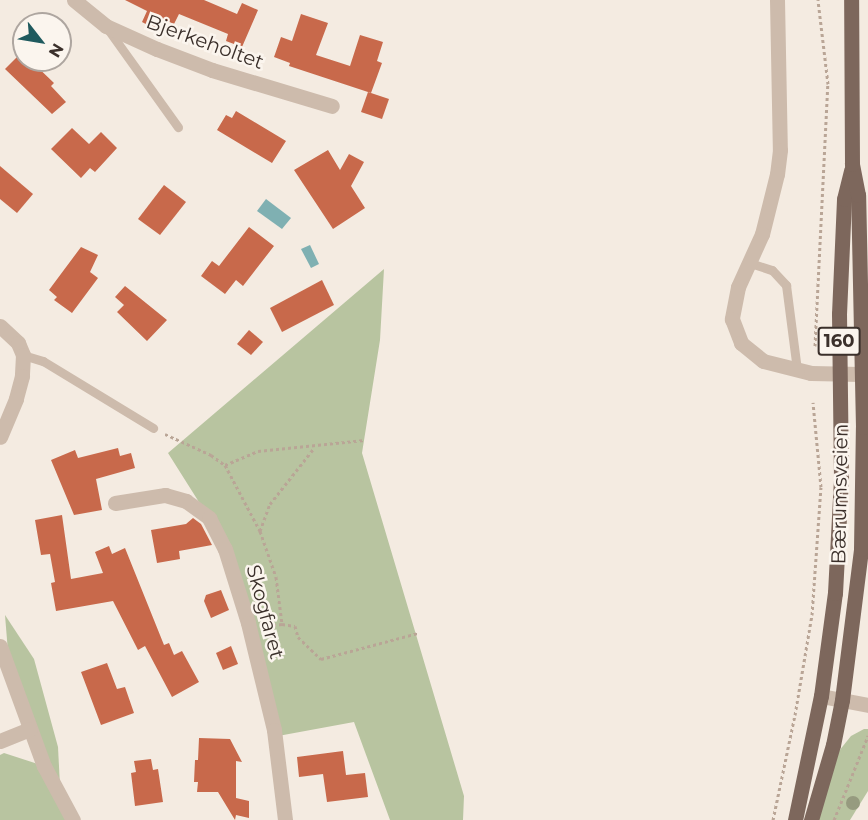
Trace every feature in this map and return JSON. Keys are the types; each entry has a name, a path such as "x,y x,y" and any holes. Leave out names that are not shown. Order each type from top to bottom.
{"main road":[{"name":"Bærumsveien","path":"811,820 833,745 842,700 861,549 863,427 860,374 858,195 852,164 851,0"},
{"name":"Bærumsveien","path":"795,820 821,696 835,593 840,519 839,314 844,199 852,164"}],"street":[{"name":"Bjerkeholtet","path":"74,0 106,26 212,70 332,106"},
{"path":"777,0 780,150 772,201 733,305 732,319 741,343 764,361 797,370 860,374"},
{"path":"0,326 18,343 23,355 22,376 16,399 0,437"},
{"name":"Skogfaret","path":"115,504 165,495 186,501 209,518 225,549 249,629 274,730 285,820"},
{"path":"0,646 44,766 73,820"},
{"path":"821,696 868,705"},
{"path":"0,741 30,729"}],"lane":[{"path":"106,26 178,127"},
{"path":"750,263 772,270 786,285 797,370"},
{"path":"23,355 43,361 153,428"}],"path":[{"path":"814,346 828,84 818,0"},
{"path":"773,820 795,715 812,615 821,487 813,402"},
{"path":"153,428 211,455 225,465 260,531 276,577 282,624"},
{"path":"225,465 258,451 315,447 364,440"},
{"path":"260,531 270,504 315,447"},
{"path":"249,629 282,624 295,626 298,637 321,659 418,633"},
{"path":"834,820 868,736"}],"green space":[{"path":"384,269 380,340 362,453 464,796 463,820 390,820 354,722 278,736 209,518 168,453"},
{"path":"5,615 34,659 58,747 60,786 47,761 8,652"},
{"path":"868,729 868,791 850,820 818,820 839,751 851,736"},
{"path":"4,753 44,766 73,820 0,820 0,755"}],"water":[{"path":"266,199 291,218 282,229 257,211"},
{"path":"310,245 319,264 311,268 301,249"}],"building":[{"path":"125,0 204,0 237,14 242,3 258,10 242,47 226,41 228,34 179,14 174,24 163,19 157,30 142,22 147,11"},
{"path":"301,14 328,23 316,55 350,66 360,35 383,42 377,61 382,63 371,93 289,66 290,63 274,57 281,37 292,41"},
{"path":"12,62 12,72 43,72 54,83 51,86 66,102 52,114 5,69"},
{"path":"368,92 389,99 382,119 361,112"},
{"path":"236,111 286,141 272,163 217,130 226,115 232,118"},
{"path":"72,128 89,144 101,132 117,148 95,172 90,168 81,178 51,149"},
{"path":"328,150 340,170 349,154 364,162 351,186 365,208 333,229 294,170"},
{"path":"0,166 33,194 17,213 0,199"},
{"path":"164,185 186,202 160,235 138,219"},
{"path":"249,227 274,246 243,286 236,280 225,294 201,276 212,261 219,266"},
{"path":"81,247 98,255 90,272 98,278 72,313 54,300 57,297 49,290"},
{"path":"322,280 334,305 282,332 270,308"},
{"path":"125,286 167,320 147,341 117,312 124,305 115,297"},
{"path":"249,330 263,342 251,355 237,344"},
{"path":"118,448 120,456 131,453 135,468 96,479 102,510 74,515 51,460 75,450 78,458"},
{"path":"62,515 71,579 103,573 95,552 109,546 112,554 125,548 164,645 169,643 174,655 182,651 199,682 172,697 145,646 138,650 113,601 56,611 51,583 55,582 50,554 41,555 35,520"},
{"path":"193,518 201,524 212,545 179,551 180,559 157,563 151,530 186,524"},
{"path":"221,590 229,610 211,618 204,601 206,595"},
{"path":"231,646 238,664 223,670 216,653"},
{"path":"107,663 117,689 125,687 134,713 101,725 81,672"},
{"path":"199,738 230,739 242,762 236,761 236,798 249,801 249,818 236,815 235,820 218,792 197,792 198,782 194,782"},
{"path":"343,751 346,775 365,773 368,797 327,802 323,774 299,777 297,757"},
{"path":"151,759 153,770 158,769 163,802 135,806 131,773 136,772 134,761"}]}
